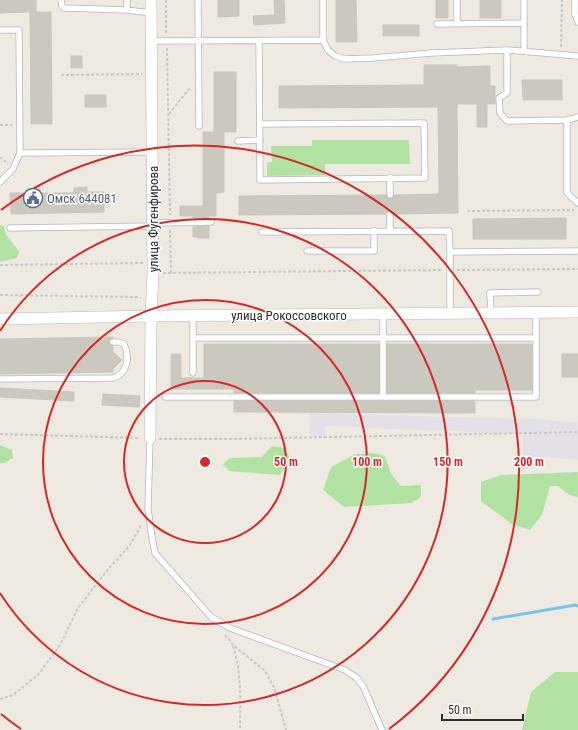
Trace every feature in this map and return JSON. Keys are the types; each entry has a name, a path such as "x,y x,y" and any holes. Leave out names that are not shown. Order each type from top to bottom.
{"street":[{"name":"улица Фугенфирова","path":"150,438 153,268 151,0"},
{"name":"улица Рокоссовского","path":"0,319 193,315 578,312"}],"lane":[{"path":"61,0 61,4 64,8 127,10 151,13"},
{"path":"127,0 127,10"},
{"path":"198,0 199,126"},
{"path":"323,0 323,40 328,50 335,56 345,59 507,50 578,56"},
{"path":"457,0 457,24"},
{"path":"524,0 524,51"},
{"path":"575,0 575,14 578,22"},
{"path":"438,24 524,23"},
{"path":"0,30 18,30 20,125 20,153 13,169 0,182"},
{"path":"151,42 323,40"},
{"path":"259,41 260,180 425,178 424,123 260,124"},
{"path":"507,50 507,93 500,98 500,113 507,121 567,120 578,117"},
{"path":"567,120 567,192 578,203"},
{"path":"238,140 260,140"},
{"path":"20,153 152,152"},
{"path":"390,178 390,195"},
{"path":"390,214 390,231"},
{"path":"10,228 211,222"},
{"path":"307,252 374,251 374,231"},
{"path":"262,232 449,231 450,313"},
{"path":"450,252 578,251"},
{"path":"490,313 490,293 538,292"},
{"path":"165,397 536,397 536,312"},
{"path":"383,314 383,397"},
{"path":"193,315 193,373"},
{"path":"193,338 536,338"},
{"path":"0,380 113,378 122,373 127,361 124,344 113,342"},
{"path":"150,438 148,508 155,553 211,617 230,628 345,670 357,678 363,686 382,730"}],"path":[{"path":"166,0 171,273"},
{"path":"561,54 562,0"},
{"path":"61,75 144,74"},
{"path":"168,115 198,79"},
{"path":"0,124 20,125"},
{"path":"467,210 578,210"},
{"path":"0,265 153,268 171,273 578,269"},
{"path":"0,295 136,297 152,301"},
{"path":"0,434 166,439 249,439 578,432"},
{"path":"0,699 13,696 39,674 60,645 78,608 105,573 130,545 141,526 148,508"},
{"path":"224,634 233,645 265,671 274,687 286,730"},
{"path":"233,645 237,658 240,680 240,730"}],"shaded area":[{"path":"309,413 531,419 578,422 578,460 523,456 523,434 325,426 325,437 310,437"}],"green space":[{"path":"312,140 409,140 410,164 325,164 325,175 267,176 267,163 272,162 271,146 312,146"},
{"path":"0,225 4,227 6,234 19,252 17,258 0,262"},
{"path":"0,445 12,450 13,458 4,463 0,463"},
{"path":"272,446 284,448 290,458 280,475 229,471 223,464 230,458 262,457"},
{"path":"373,453 385,456 391,474 401,486 421,485 421,497 411,503 344,507 323,490 331,467 356,454"},
{"path":"578,472 578,497 569,495 558,486 550,486 542,515 530,530 512,524 481,501 481,482 501,475"},
{"path":"555,672 578,672 578,730 522,730 531,692"}],"building":[{"path":"0,0 36,0 36,12 51,12 52,124 31,124 30,12 0,13"},
{"path":"218,0 239,0 239,16 218,17"},
{"path":"274,0 284,0 285,23 254,25 253,16 275,15"},
{"path":"336,0 356,0 357,42 336,42"},
{"path":"436,0 448,0 448,18 436,18"},
{"path":"480,0 501,0 501,18 480,18"},
{"path":"383,25 419,25 419,36 383,36"},
{"path":"71,56 82,56 82,68 71,68"},
{"path":"424,65 457,65 457,67 490,66 490,86 495,86 495,104 487,104 487,127 477,127 477,104 457,104 458,213 394,214 390,210 386,214 239,215 239,196 386,195 390,199 394,195 439,194 438,107 279,108 279,86 424,85"},
{"path":"214,72 236,72 236,132 224,132 224,192 216,193 216,216 209,216 209,218 193,218 193,216 180,216 180,206 203,206 203,132 214,132"},
{"path":"522,80 562,80 562,100 523,100"},
{"path":"85,95 106,95 106,107 85,107"},
{"path":"87,187 87,192 104,192 104,212 11,214 10,193 27,193 27,189 40,189 40,193 74,193 74,188"},
{"path":"566,218 566,239 473,239 473,219"},
{"path":"209,226 209,238 193,237 193,227"},
{"path":"113,337 109,340 109,344 113,346 113,352 122,360 113,369 113,372 0,374 0,339"},
{"path":"204,344 379,344 379,393 234,393 234,389 171,389 171,354 181,354 181,378 204,378"},
{"path":"387,344 532,344 532,390 475,390 475,393 387,393"},
{"path":"562,354 578,354 578,377 562,377"},
{"path":"0,388 74,392 74,401 0,397"},
{"path":"103,394 140,396 139,407 102,405"},
{"path":"234,401 475,401 475,413 234,412"}],"waterway":[{"path":"493,619 575,605 578,606"}],"place":[{"name":"Омск 644081","path":"33,198"}]}
